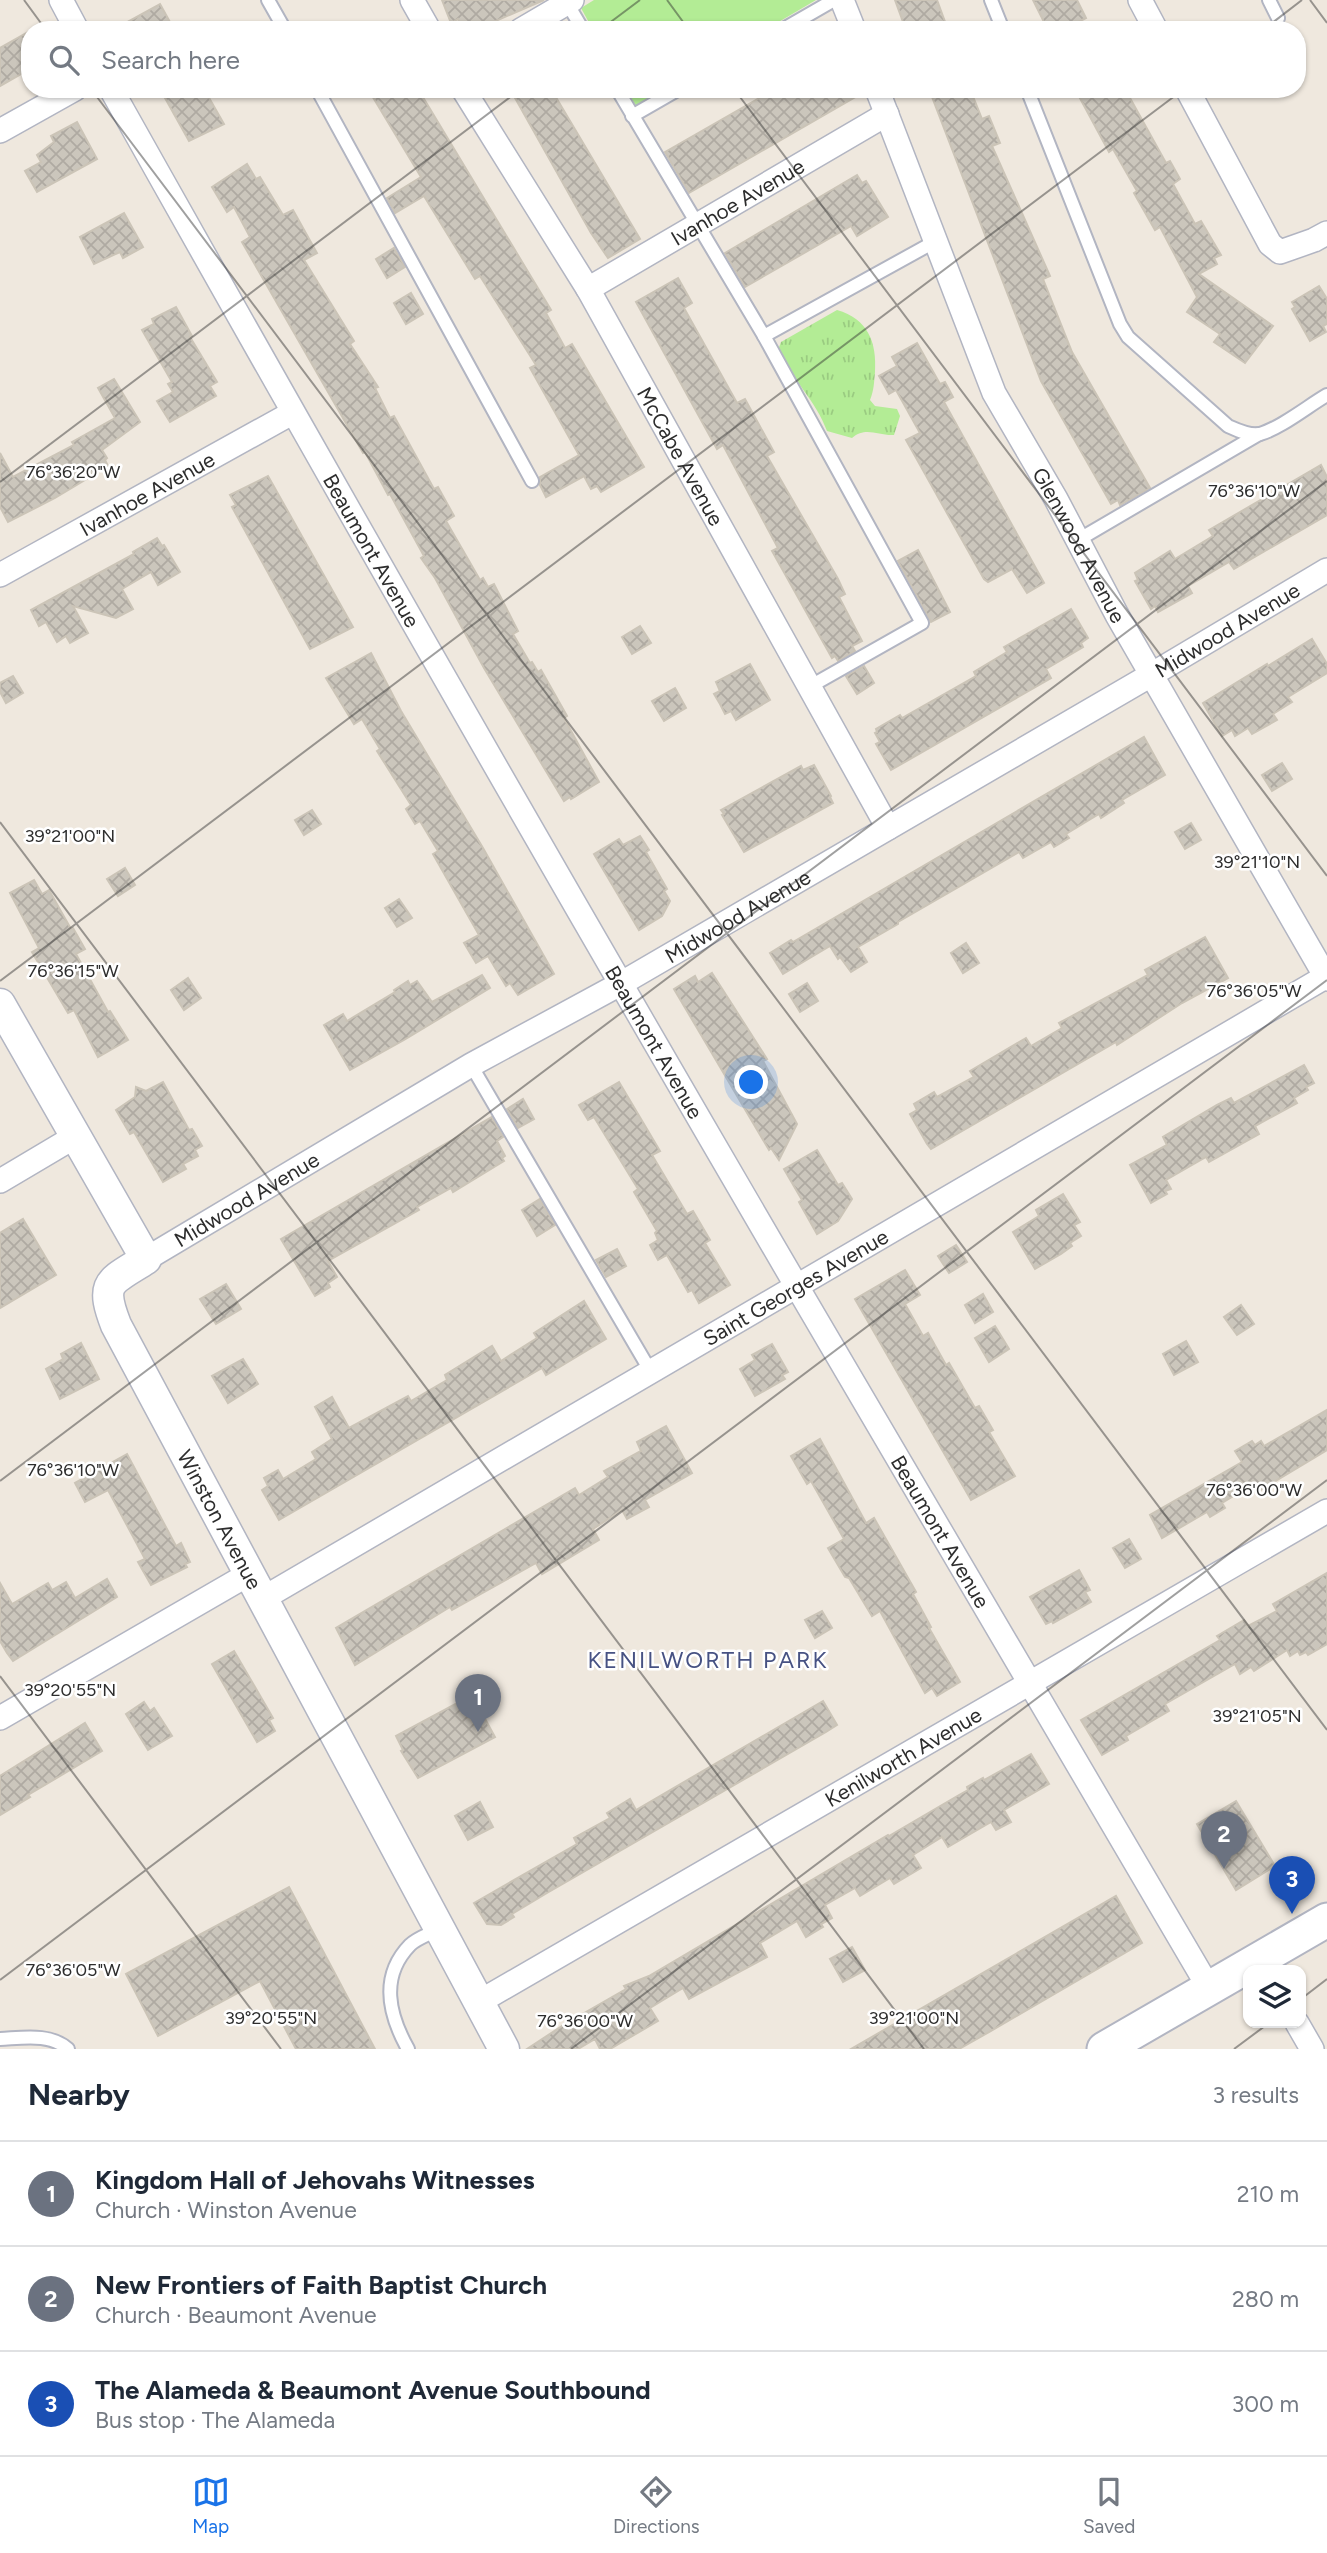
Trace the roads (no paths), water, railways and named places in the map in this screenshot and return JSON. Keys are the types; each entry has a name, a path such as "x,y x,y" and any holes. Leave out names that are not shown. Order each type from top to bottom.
{"main road":[{"path":"1104,2049 1209,1988 1265,1964 1327,1920"}],"street":[{"path":"61,0 72,21"},
{"path":"412,0 424,21"},
{"path":"842,0 850,21"},
{"path":"1140,0 1151,21"},
{"path":"534,21 561,3"},
{"path":"0,131 59,98"},
{"name":"Beaumont Avenue","path":"116,98 292,412 797,1287 1032,1682 1209,1988"},
{"name":"McCabe Avenue","path":"469,98 588,289 888,828"},
{"name":"Glenwood Avenue","path":"881,98 995,393 1151,675 1326,977"},
{"path":"1192,98 1270,244 1280,252 1327,233"},
{"name":"Ivanhoe Avenue","path":"588,289 887,114"},
{"name":"Ivanhoe Avenue","path":"0,575 292,412"},
{"name":"Midwood Avenue","path":"146,1259 471,1066 622,983 1327,570"},
{"name":"Saint Georges Avenue","path":"0,1718 256,1586 651,1372 1326,977"},
{"path":"0,1004 146,1259"},
{"path":"0,1181 76,1136"},
{"name":"Winston Avenue","path":"146,1259 115,1279 107,1291 116,1325 504,2049"},
{"name":"Kenilworth Avenue","path":"479,2002 1327,1511"},
{"path":"1300,2028 1312,2049"}],"lane":[{"path":"268,0 280,21"},
{"path":"798,21 834,0"},
{"path":"991,0 999,21"},
{"path":"1269,0 1278,18"},
{"path":"561,3 576,21"},
{"path":"322,98 532,481"},
{"path":"622,98 764,336 922,623 809,687"},
{"path":"632,116 663,98"},
{"path":"1031,98 1111,302 1128,337 1227,426 1245,433 1259,434"},
{"path":"764,336 936,241"},
{"path":"1078,540 1327,395"},
{"path":"471,1066 651,1372"},
{"path":"408,2049 392,2018 390,1986 394,1972 410,1945 439,1929"},
{"path":"0,2039 43,2038 59,2041 68,2049"}],"place":[{"name":"Kingdom Hall of Jehovahs Witnesses","path":"478,1732"},
{"name":"New Frontiers of Faith Baptist Church","path":"1224,1869"},
{"name":"The Alameda & Beaumont Avenue Southbound","path":"1292,1914"}],"district":[{"name":"KENILWORTH PARK","path":"708,1660"}]}
